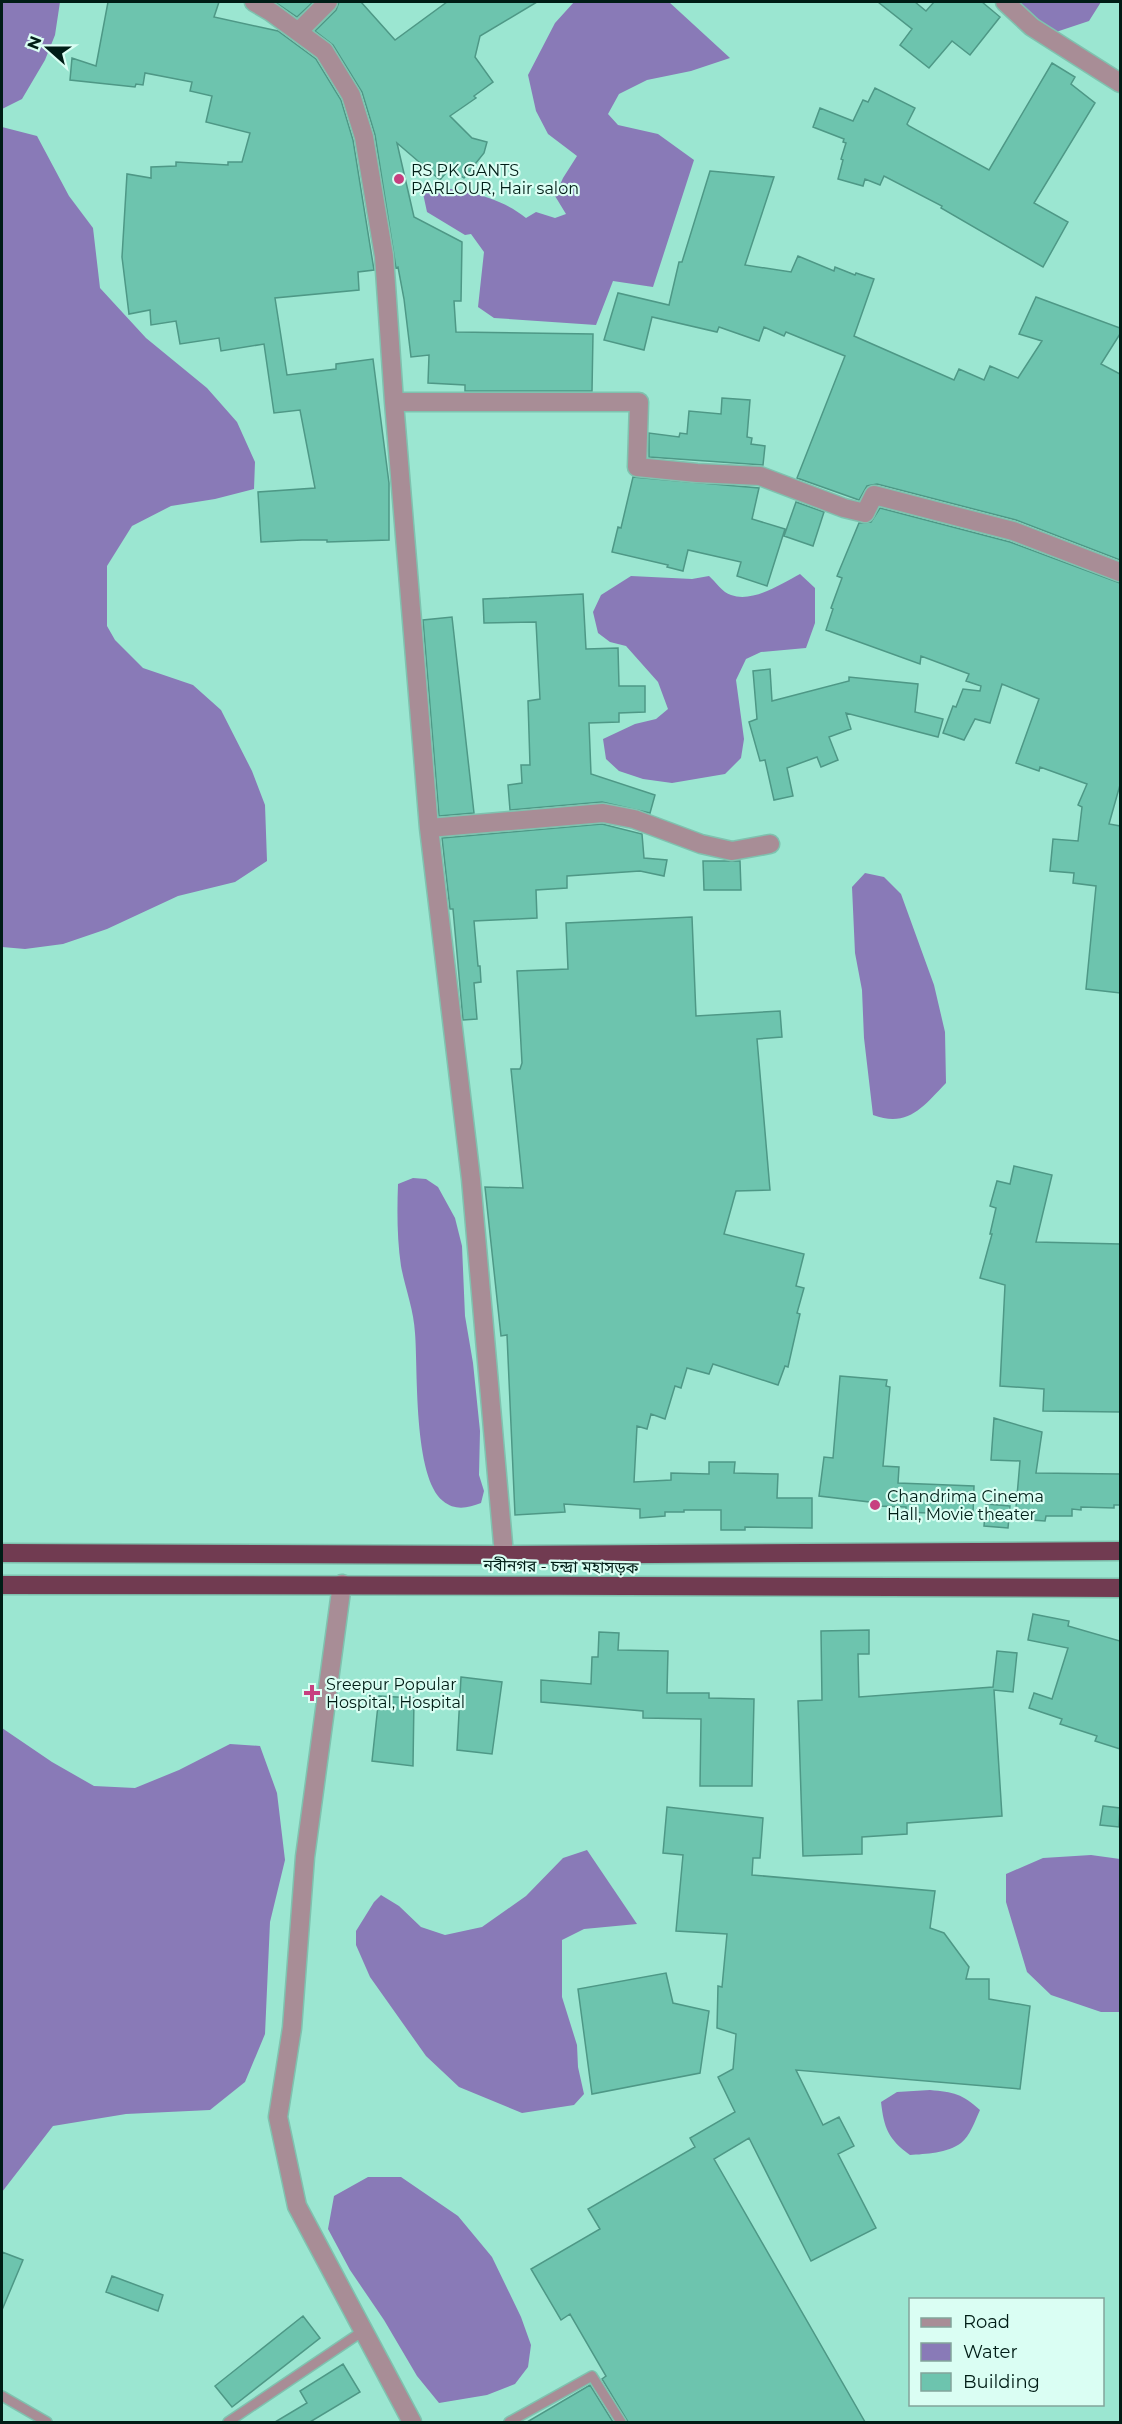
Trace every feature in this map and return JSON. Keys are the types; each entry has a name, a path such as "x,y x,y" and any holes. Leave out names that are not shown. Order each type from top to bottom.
{"highway":[{"name":"নবীনগর - চন্দ্রা মহাসড়ক","path":"2,1552 504,1555 1120,1551"},
{"name":"নবীনগর - চন্দ্রা মহাসড়ক","path":"2,1585 342,1584 1120,1588"}],"street":[{"path":"254,2 324,51 351,95 364,137 384,256 429,828 471,1179 504,1555"},
{"path":"298,32 328,2"},
{"path":"1005,2 1032,27 1120,83"},
{"path":"394,402 639,402 637,467 760,476 844,508 865,513 874,495 1013,531 1120,572"},
{"path":"429,828 603,813 634,819 701,844 732,851 770,844"},
{"path":"342,1584 306,1845 292,2028 278,2117 297,2206 412,2422"}],"lane":[{"path":"228,2422 363,2331"},
{"path":"509,2422 592,2376 621,2422"},
{"path":"2,2396 47,2422"}],"water":[{"path":"2,2 60,2 55,35 45,60 22,99 2,109"},
{"path":"574,2 669,2 730,58 691,71 647,80 619,94 608,114 618,125 658,134 694,160 653,287 613,281 596,325 494,318 478,307 484,252 471,234 465,235 427,212 421,184 490,198 526,218 536,212 555,218 566,214 555,196 577,156 548,134 536,111 528,75 555,23"},
{"path":"1020,2 1101,2 1089,21 1053,33 1033,19"},
{"path":"2,127 37,136 69,196 93,228 100,288 146,338 207,388 237,422 255,462 254,489 215,499 171,506 132,526 107,566 107,626 115,640 143,668 193,685 221,710 252,771 265,805 267,861 235,882 178,896 107,929 63,944 25,949 2,947"},
{"path":"800,574 815,588 815,623 806,648 761,652 746,659 736,680 744,739 741,758 725,774 672,783 643,779 619,771 606,759 603,739 635,724 656,719 668,709 658,682 626,646 610,642 598,633 593,612 601,595 631,576 692,579 709,576 728,594 740,597 757,595"},
{"path":"865,873 884,877 901,894 934,985 945,1032 946,1083 914,1113 896,1119 873,1115 864,1038 862,990 855,953 852,887"},
{"path":"413,1178 426,1179 438,1187 455,1218 462,1246 465,1316 473,1363 480,1431 479,1475 484,1491 481,1503 466,1507 448,1504 433,1488 426,1470 422,1447 414,1324 401,1266 398,1225 398,1184"},
{"path":"2,1728 52,1762 94,1786 135,1788 179,1770 230,1744 260,1746 277,1793 285,1860 270,1922 265,2034 245,2082 210,2110 126,2114 53,2126 2,2192"},
{"path":"587,1850 637,1924 584,1929 562,1940 562,1997 577,2045 578,2067 584,2094 574,2105 522,2113 459,2087 426,2056 370,1977 356,1945 356,1931 381,1895 399,1906 421,1927 445,1935 482,1927 526,1896 563,1858"},
{"path":"1091,1855 1120,1859 1120,2012 1101,2012 1051,1995 1027,1972 1006,1902 1006,1874 1043,1858"},
{"path":"930,2090 957,2095 968,2100 980,2110 970,2132 961,2143 943,2151 910,2155 888,2132 881,2102 897,2092"},
{"path":"368,2177 401,2177 458,2216 492,2257 521,2317 531,2345 528,2367 515,2384 487,2395 439,2403 417,2376 384,2320 350,2270 328,2229 334,2196"}],"building":[{"path":"108,2 219,2 214,17 278,31 316,59 341,100 353,140 374,270 358,272 359,290 275,298 287,375 336,369 336,364 373,359 389,483 389,540 261,542 258,492 315,488 300,410 274,413 264,344 221,351 219,338 180,344 176,321 151,325 150,310 129,314 122,257 127,174 151,178 151,167 176,166 176,162 228,165 228,162 242,162 250,133 206,122 212,96 190,91 192,82 145,73 143,85 136,84 135,87 70,80 72,58 96,66"},
{"path":"275,2 313,2 297,17"},
{"path":"339,2 361,2 395,40 447,2 537,2 480,36 475,57 493,82 474,96 476,98 450,116 472,138 487,142 484,153 464,178 450,168 440,180 397,143 414,217 462,242 461,301 454,301 456,332 593,334 592,391 465,391 465,385 428,383 429,355 411,357 404,299 398,267 396,268 375,135 362,92 333,45 315,31 336,10"},
{"path":"878,2 915,2 926,11 934,2 982,2 1000,17 970,55 952,41 929,68 900,45 912,29"},
{"path":"1052,63 1075,77 1071,84 1095,103 1034,203 1068,222 1043,267 941,208 942,206 884,176 880,185 865,179 863,186 838,179 846,143 843,142 844,139 813,127 820,108 853,121 863,100 868,102 875,88 915,108 907,124 909,126 989,170"},
{"path":"710,171 774,177 745,265 791,272 798,256 834,271 835,267 874,279 854,336 954,380 959,369 984,380 990,366 1018,378 1042,341 1019,334 1036,297 1120,328 1120,334 1101,364 1120,374 1120,560 1016,520 877,484 867,486 859,500 797,478 845,356 786,332 784,336 764,327 759,341 719,327 717,332 652,317 644,350 604,340 618,293 669,305 679,262 682,262"},
{"path":"722,398 750,400 747,437 752,438 751,444 765,446 763,465 649,457 649,433 679,437 680,433 687,434 689,411 721,414"},
{"path":"633,477 759,488 752,519 785,529 767,586 737,576 741,562 688,550 683,571 667,567 668,565 612,552 618,527 621,528"},
{"path":"796,502 824,512 813,546 784,536"},
{"path":"880,508 1010,542 1120,583 1120,785 1109,824 1120,826 1120,993 1086,989 1096,886 1073,883 1074,873 1050,871 1053,839 1078,841 1082,807 1078,805 1087,784 1040,767 1039,771 1016,763 1039,699 1002,684 990,723 975,719 964,740 943,733 953,706 956,707 963,689 980,691 981,686 966,681 969,674 921,656 920,664 826,630 842,578 837,576 859,523 871,522"},
{"path":"583,594 586,649 618,648 619,686 645,686 645,712 619,713 619,722 589,723 591,774 655,795 650,813 602,802 510,810 508,785 522,783 521,765 530,765 528,701 540,699 536,622 484,623 483,599"},
{"path":"452,617 474,813 439,816 423,620"},
{"path":"770,669 772,701 849,681 849,677 918,684 915,712 943,719 938,737 846,713 851,729 829,737 838,760 821,767 817,757 787,768 793,796 774,800 765,760 760,761 749,722 757,719 753,671"},
{"path":"602,824 642,834 644,858 667,860 664,876 640,871 567,876 567,888 536,890 537,918 474,921 481,982 474,983 477,1019 463,1020 453,909 450,909 442,838"},
{"path":"703,861 740,861 741,890 704,890"},
{"path":"692,917 696,1016 780,1011 782,1037 757,1039 770,1190 736,1191 724,1234 804,1254 796,1286 804,1288 797,1313 800,1314 788,1367 785,1366 778,1385 713,1364 709,1374 687,1368 681,1388 675,1386 665,1419 651,1414 647,1429 637,1426 634,1482 671,1480 671,1473 709,1474 709,1462 735,1462 734,1473 778,1474 777,1498 812,1498 812,1528 745,1527 745,1530 721,1530 721,1510 684,1510 684,1512 665,1512 665,1516 640,1518 640,1509 564,1504 565,1512 515,1515 507,1335 501,1336 485,1187 523,1188 511,1069 520,1069 522,1063 517,971 568,969 566,923"},
{"path":"1014,1166 1052,1175 1036,1242 1120,1244 1120,1412 1043,1411 1044,1389 1000,1386 1005,1285 980,1278 992,1234 990,1234 996,1208 990,1206 997,1181 1010,1184"},
{"path":"840,1376 887,1380 886,1386 890,1387 883,1466 899,1467 898,1483 974,1486 973,1515 906,1512 906,1507 878,1506 878,1503 819,1496 824,1457 833,1458"},
{"path":"994,1418 1042,1432 1036,1473 1120,1474 1120,1505 1114,1505 1114,1508 1081,1507 1081,1510 1072,1509 1072,1516 1046,1516 1045,1521 1015,1519 1020,1461 991,1460"},
{"path":"986,1504 1010,1506 1008,1528 984,1526"},
{"path":"1033,1614 1069,1621 1068,1626 1120,1641 1120,1749 1095,1741 1097,1736 1060,1724 1062,1719 1029,1708 1034,1693 1052,1699 1068,1648 1028,1640"},
{"path":"869,1630 869,1654 858,1654 859,1697 993,1687 997,1651 1017,1653 1013,1692 994,1690 1002,1816 907,1823 907,1834 862,1837 862,1854 803,1856 798,1701 822,1700 821,1631"},
{"path":"599,1632 619,1633 618,1650 668,1651 667,1693 709,1693 709,1698 754,1699 752,1786 700,1786 701,1719 643,1718 643,1711 541,1702 541,1680 591,1684 592,1657 598,1657"},
{"path":"461,1677 502,1682 492,1754 457,1750"},
{"path":"379,1696 414,1698 413,1766 372,1761"},
{"path":"1103,1806 1120,1808 1119,1827 1100,1825"},
{"path":"667,1807 763,1818 760,1858 753,1858 752,1875 935,1891 930,1928 944,1933 969,1967 966,1979 989,1979 989,1999 1030,2006 1020,2089 796,2070 823,2125 839,2117 854,2146 838,2154 876,2228 811,2261 749,2138 714,2159 865,2422 628,2422 602,2379 606,2376 570,2314 561,2320 531,2269 600,2229 588,2209 695,2147 690,2138 735,2112 718,2077 733,2069 736,2034 717,2028 718,1986 722,1987 727,1934 676,1931 683,1855 663,1853"},
{"path":"666,1973 673,2003 709,2011 700,2073 592,2094 578,1989"},
{"path":"2,2252 23,2260 2,2310"},
{"path":"112,2276 163,2295 158,2311 106,2292"},
{"path":"303,2316 320,2338 232,2407 215,2386"},
{"path":"343,2364 360,2392 310,2422 275,2422 307,2403 300,2391"},
{"path":"590,2385 613,2422 527,2422"}],"place":[{"name":"RS PK GANTS PARLOUR, Hair salon","path":"399,179"},
{"name":"Chandrima Cinema Hall, Movie theater","path":"875,1505"},
{"name":"Sreepur Popular Hospital, Hospital","path":"312,1693"}]}
